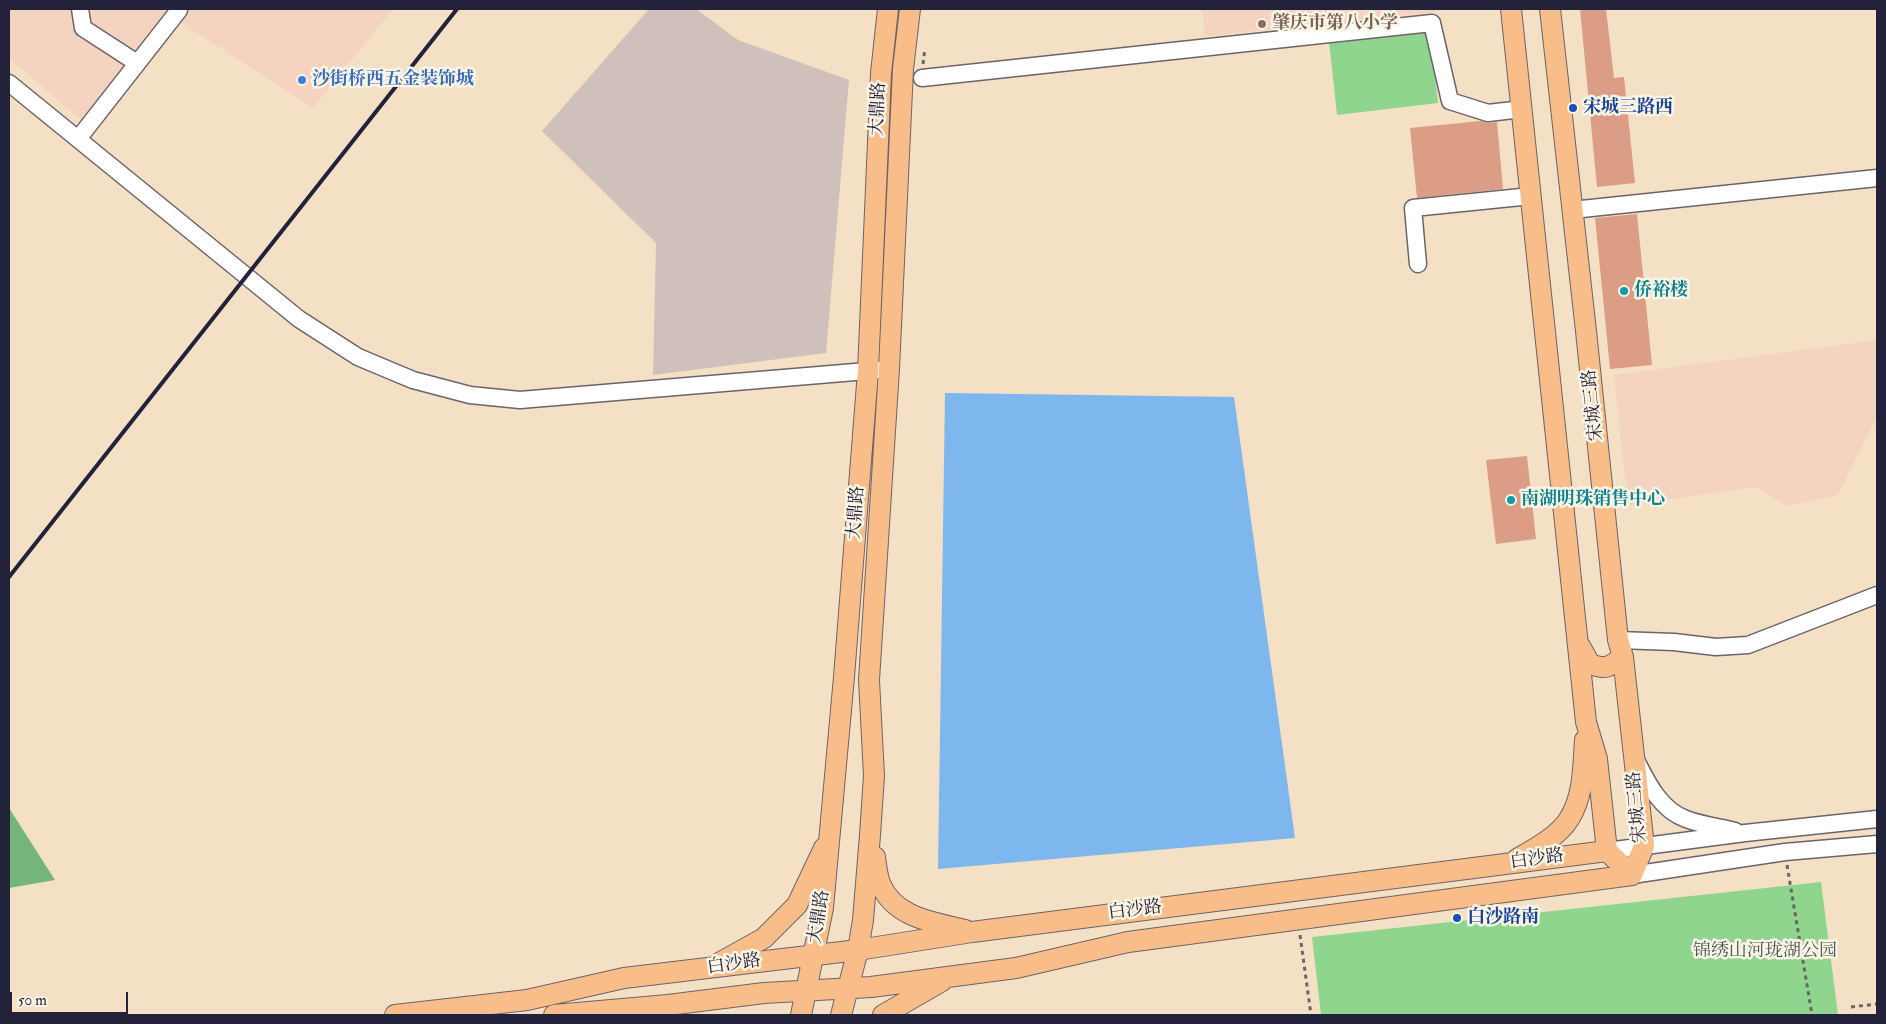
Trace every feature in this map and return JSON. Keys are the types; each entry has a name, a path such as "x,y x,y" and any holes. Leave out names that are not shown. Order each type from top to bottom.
{"main road":[{"name":"大鼎路","path":"801,1015 823,908 844,677 868,371 881,73 888,9"},
{"name":"大鼎路","path":"841,1015 858,950 863,920 870,835 874,776 869,680 889,369 903,69 910,9"},
{"name":"宋城三路","path":"1511,9 1586,722 1596,760 1607,851 1632,875 1644,846 1620,648 1550,9"},
{"path":"1579,644 1590,664 1601,668 1609,666 1620,648"},
{"path":"1506,865 1537,848 1569,820 1580,795 1586,722"},
{"path":"870,835 880,883 888,897 899,908 913,916 972,932"},
{"path":"709,969 764,938 797,905 830,838"},
{"name":"白沙路","path":"395,1015 526,1000 624,978 858,950 972,932 1607,851"},
{"name":"白沙路","path":"554,1015 668,1006 764,993 848,989 1016,968 1128,942 1632,875"},
{"path":"883,1015 950,976"},
{"path":"668,1006 704,1015"}],"street":[{"path":"80,9 83,28 138,63"},
{"path":"78,139 178,9"},
{"path":"922,78 1432,23 1450,101 1488,113 1522,109"},
{"path":"9,82 299,319 358,357 413,380 470,395 520,400 889,369"},
{"path":"1572,210 1877,178"},
{"path":"1418,264 1414,208 1531,196"},
{"path":"1620,648 1674,642 1716,647 1748,645 1877,595"},
{"path":"1634,757 1650,788 1665,806 1685,819 1745,833"},
{"name":"白沙路","path":"1607,851 1745,833 1877,819"},
{"name":"白沙路","path":"1632,875 1785,852 1877,844"}],"path":[{"path":"1785,852 1812,1015"},
{"path":"1298,920 1311,1015"},
{"path":"1851,1007 1877,1004"}],"shaded area":[{"path":"9,9 77,9 83,28 132,60 86,124 9,58"},
{"name":"沙街桥西五金装饰城","path":"86,9 393,9 313,108 168,14 136,52 89,26"},
{"path":"649,9 696,9 738,40 849,80 826,353 653,375 656,243 542,131"},
{"name":"肇庆市第八小学","path":"1202,9 1436,9 1436,12 1205,36"},
{"path":"1877,340 1877,416 1838,495 1787,506 1757,487 1628,505 1614,375"}],"green space":[{"path":"1430,30 1438,103 1337,115 1329,41"},
{"path":"9,808 55,880 9,888"},
{"name":"锦绣山河珑湖公园","path":"1821,882 1838,1015 1321,1015 1312,937"}],"water":[{"path":"945,393 1234,397 1295,838 938,869"}],"building":[{"path":"1580,9 1606,9 1614,78 1624,77 1635,183 1597,187"},
{"path":"1480,121 1497,122 1503,189 1417,198 1410,128"},
{"name":"侨裕楼","path":"1637,214 1652,365 1610,369 1595,218"},
{"name":"南湖明珠销售中心","path":"1527,456 1536,539 1496,544 1486,460"}],"railway":[{"path":"9,577 457,9"}],"place":[{"name":"肇庆市第八小学","path":"1262,24"},
{"name":"沙街桥西五金装饰城","path":"302,80"},
{"name":"宋城三路西","path":"1573,108"},
{"name":"侨裕楼","path":"1624,291"},
{"name":"南湖明珠销售中心","path":"1511,500"},
{"name":"白沙路南","path":"1457,918"}]}
